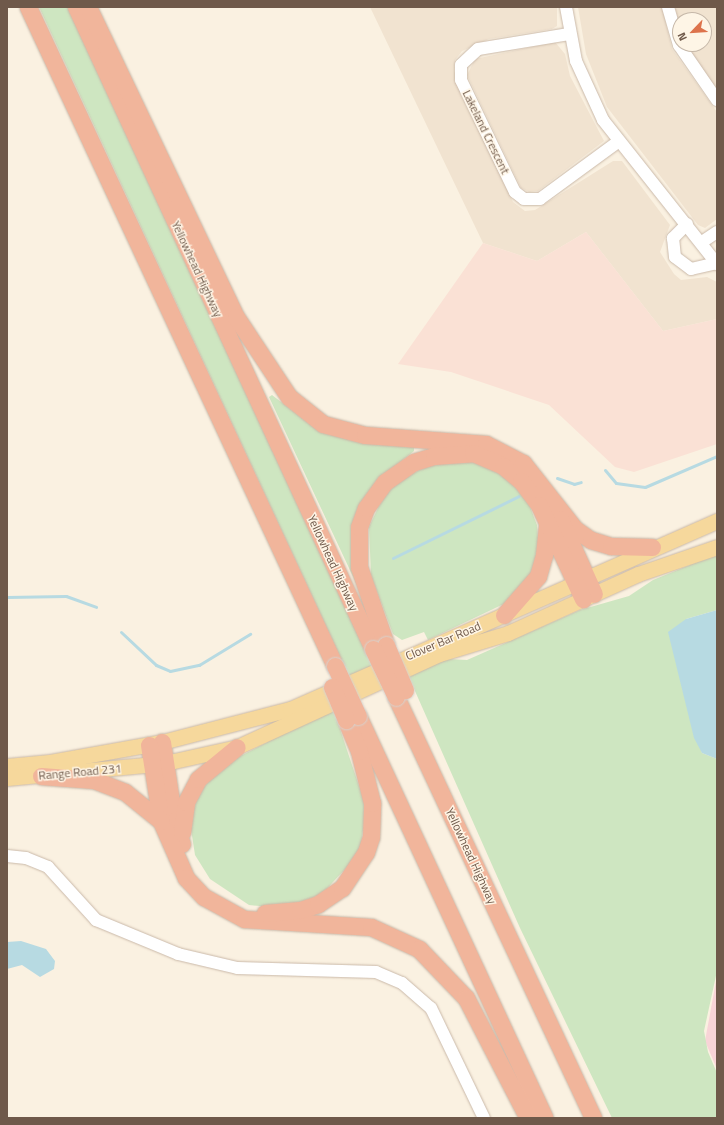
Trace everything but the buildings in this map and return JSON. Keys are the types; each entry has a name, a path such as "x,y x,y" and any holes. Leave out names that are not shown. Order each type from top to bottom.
{"highway":[{"path":"28,7 265,516 352,718 545,1118"},
{"name":"Yellowhead Highway","path":"76,7 380,647 400,694 420,729 419,745 593,1118"},
{"path":"88,7 236,317 289,397 323,424 358,434 486,444 523,463 575,529 591,540 611,546 652,547"},
{"path":"380,647 364,584 358,542 366,508 385,482 400,470 452,452 486,457 521,480 547,522 588,597"},
{"path":"548,493 580,580"},
{"path":"504,615 538,576 544,555 547,522"},
{"path":"155,744 174,821 186,854 210,888 250,910 300,910 342,888 366,852 371,838 372,803 352,718"},
{"path":"186,854 182,830 191,792 207,768 237,747"},
{"path":"159,764 161,821"},
{"path":"41,776 94,780 146,805 161,821 186,878 217,907 257,921 371,927 419,949 466,998 528,1118"}],"main road":[{"name":"Clover Bar Road","path":"155,744 290,709 504,615 652,547 717,520"},
{"name":"Clover Bar Road","path":"159,764 237,747 439,654 508,633 588,597 717,547"},
{"name":"Range Road 231","path":"7,766 50,762 155,744"},
{"name":"Range Road 231","path":"7,778 159,764"}],"street":[{"path":"566,7 569,34 585,86 618,142 687,224 702,242 717,264 691,269 675,257 671,248 673,238 687,224"},
{"path":"668,7 679,45 717,100"},
{"name":"Lakeland Crescent","path":"569,34 478,49 460,65 461,80 515,192 524,199 540,199 618,142"},
{"path":"702,242 717,232"},
{"path":"7,856 26,858 48,867 96,920 178,954 243,969 364,972 402,982 431,1008 484,1118"}],"shaded area":[{"path":"370,7 557,7 557,26 552,29 489,39 462,51 455,60 454,71 513,202 525,211 535,210 613,161 622,161 670,225 660,252 674,274 681,280 707,277 717,282 717,319 663,331 586,232 537,261 483,243"},
{"path":"578,7 662,7 672,52 674,52 717,112 717,219 705,228 698,225 607,107 586,54"},
{"path":"675,7 717,7 717,91 690,52 712,52 712,12 676,12"},
{"path":"555,42 565,54 570,76 604,141 538,191 529,192 521,188 467,75 475,59"},
{"path":"586,232 663,331 717,319 717,444 634,472 615,467 549,405 451,372 398,364 483,243 537,261"},
{"path":"717,976 717,1069 705,1041"}],"green space":[{"path":"39,7 68,7 374,667 350,678"},
{"path":"272,395 311,425 414,444 414,451 374,483 356,583 269,397"},
{"path":"461,457 511,478 529,504 537,525 539,552 533,570 512,600 428,640 424,632 402,640 393,634 371,576 369,527 384,495 396,483 430,464"},
{"path":"717,554 717,610 686,619 689,715 702,753 717,759 717,971 704,1031 708,1052 717,1073 717,1118 612,1118 520,928 407,673 448,659 467,660 580,610 629,596 653,580"},
{"path":"333,708 366,807 360,853 321,895 282,908 249,905 210,879 195,855 190,823 195,798 221,766"}],"water":[{"path":"717,610 717,759 702,753 694,738 668,632 686,619"},
{"path":"21,941 46,949 55,961 54,969 40,977 22,965 7,969 7,942"}],"waterway":[{"path":"605,470 616,483 645,487 717,456"},
{"path":"557,478 574,484 581,482"},
{"path":"393,558 519,496"},
{"path":"7,597 66,596 96,607"},
{"path":"121,632 156,665 170,671 199,665 250,634"}]}
